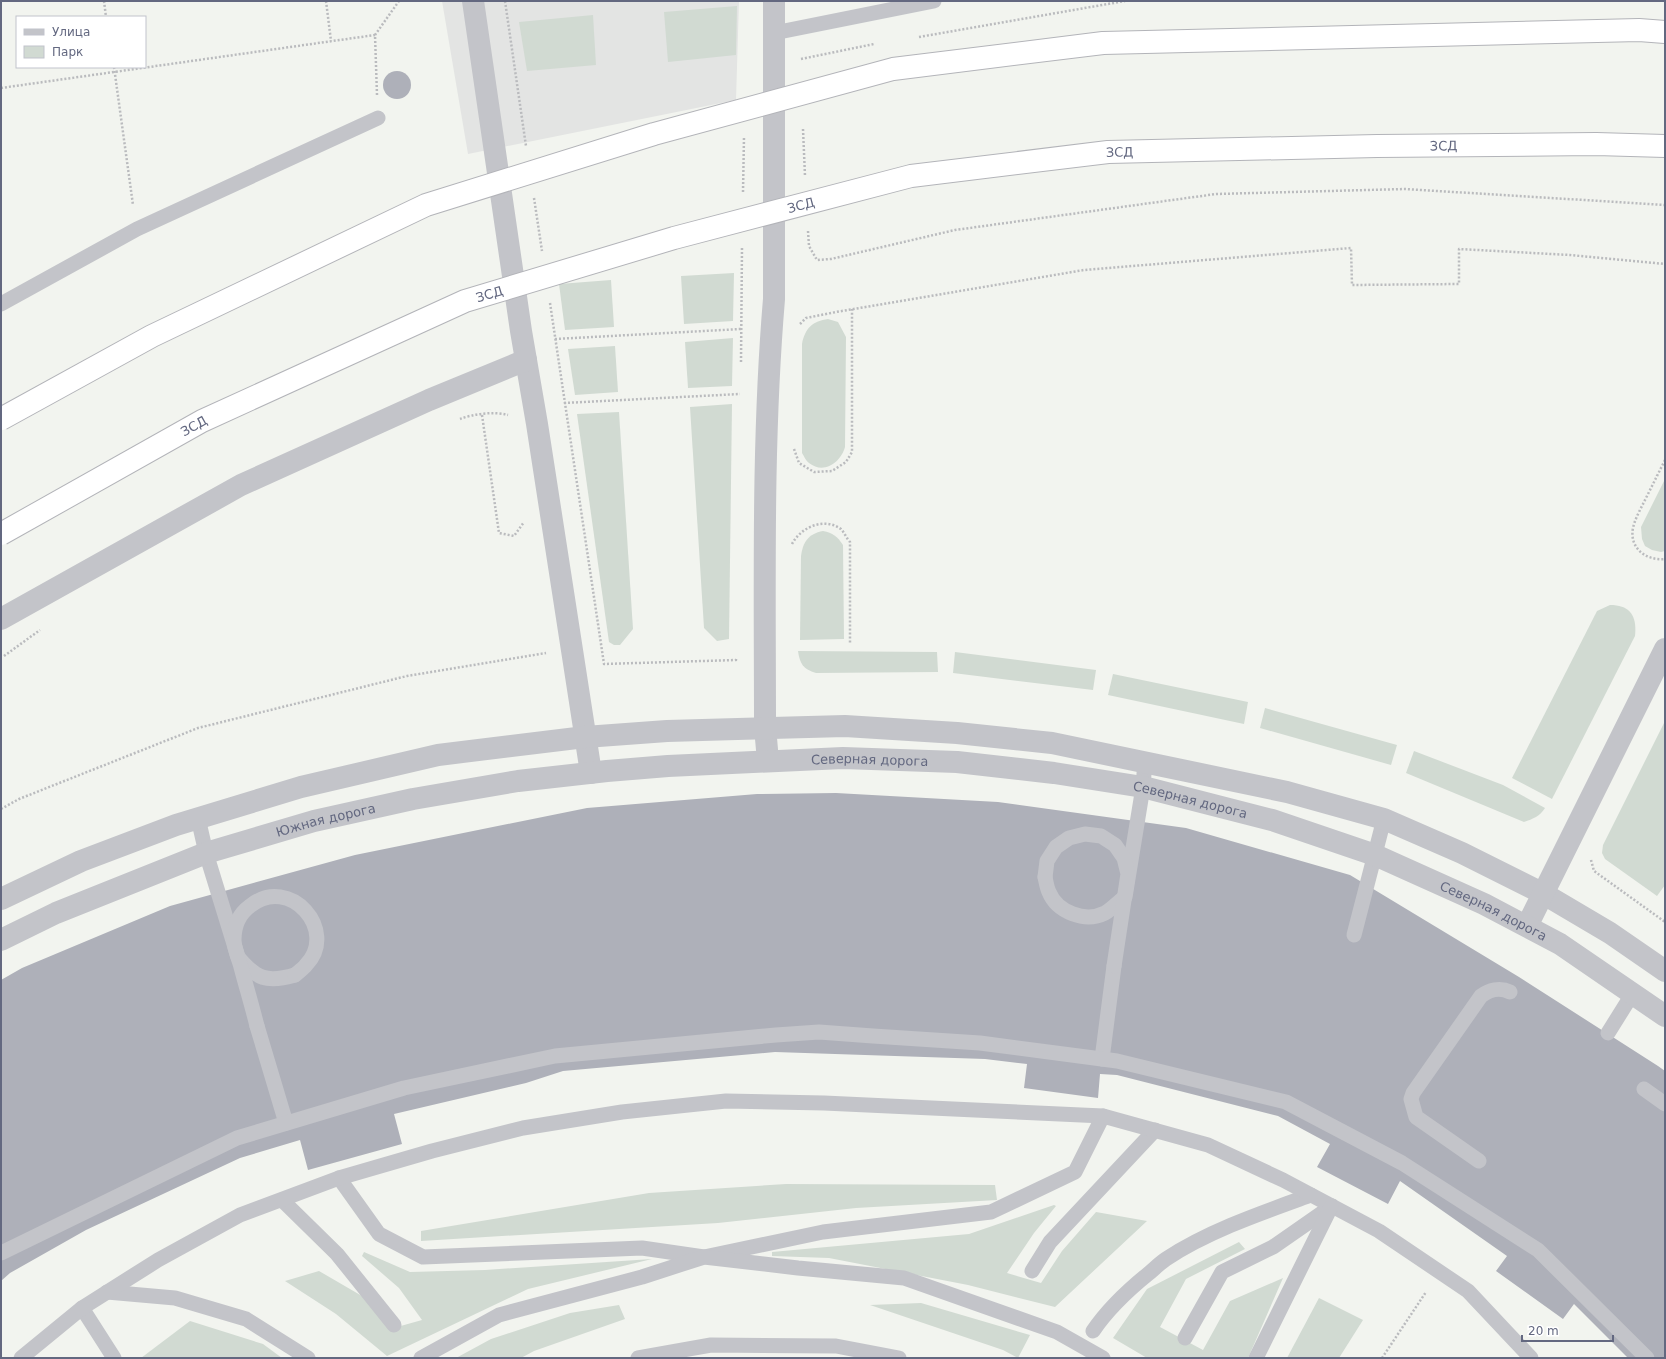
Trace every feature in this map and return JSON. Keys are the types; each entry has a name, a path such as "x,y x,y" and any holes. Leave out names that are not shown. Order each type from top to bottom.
{"highway":[{"path":"1,420 152,336 426,205 654,134 893,69 1103,43 1631,30 1665,32"},
{"name":"ЗСД","path":"1,534 202,421 465,301 674,238 911,176 1108,152 1377,146 1596,144 1665,146"}],"street":[{"path":"473,1 520,323 591,772"},
{"path":"768,761 765,727 765,496 770,341 774,299 774,1"},
{"path":"1,619 241,485 422,404 526,360"},
{"path":"1527,926 1665,649"},
{"name":"Северная дорога","path":"585,737 667,731 765,727 845,726 957,733 1052,743 1145,761 1287,792 1384,819 1462,853 1544,894 1610,933 1665,971"},
{"path":"1,899 81,861 198,818 301,787 438,755 585,737"},
{"name":"Северная дорога","path":"668,766 843,758 957,762 1054,773 1143,787 1272,820 1375,855 1484,904 1560,944 1665,1016"},
{"name":"Южная дорога","path":"1,940 56,913 206,853 314,821 413,799 518,781 591,772 668,766"}],"lane":[{"path":"774,33 934,1"},
{"path":"1,304 137,229 378,118"},
{"path":"1102,1059 1114,966 1128,874 1124,858 1115,845 1101,836 1085,834 1069,838 1056,847 1047,861 1045,877 1049,893 1059,906 1072,915 1088,917 1104,913 1125,897 1143,787 1145,761"},
{"path":"198,818 206,853 238,957 248,970 263,978 279,979 294,975 307,965 315,951 317,934 312,919 302,906 288,898 272,896 256,901 244,911 236,925 234,941 257,1026 286,1123"},
{"path":"1354,935 1384,819"},
{"path":"1479,1161 1416,1117 1411,1099 1413,1093 1481,996 1494,990 1509,991"},
{"path":"1608,1033 1633,993"},
{"path":"1,1253 237,1138 404,1088 555,1056 819,1032 974,1042 1117,1061 1286,1102 1402,1163 1538,1250 1647,1358"},
{"path":"1644,1089 1665,1104"},
{"path":"21,1358 82,1308 158,1260 240,1215 338,1178 432,1151 524,1128 622,1112 726,1102 824,1103 1103,1116 1208,1145 1283,1180 1379,1231 1468,1291 1531,1358"},
{"path":"421,1358 499,1315 642,1277 704,1257 823,1232 991,1212 1075,1172 1103,1116"},
{"path":"1032,1271 1050,1242 1155,1130"},
{"path":"338,1178 379,1234 423,1257 642,1248 798,1268 904,1278 1057,1332 1103,1358"},
{"path":"1093,1332 1103,1317 1128,1291 1166,1259 1212,1234 1311,1195"},
{"path":"282,1200 337,1254 394,1325"},
{"path":"1185,1338 1222,1272 1273,1247 1332,1206"},
{"path":"1256,1358 1332,1206"},
{"path":"107,1292 175,1298 246,1319 308,1358"},
{"path":"82,1308 114,1358"},
{"path":"638,1358 711,1345 836,1346 899,1358"}],"path":[{"path":"104,1 106,16"},
{"path":"326,1 331,41"},
{"path":"378,118 375,35 399,1"},
{"path":"916,37 1125,1"},
{"path":"146,67 375,35"},
{"path":"799,59 877,44"},
{"path":"114,68 137,229"},
{"path":"1,88 142,68"},
{"path":"803,122 806,184"},
{"path":"743,196 744,134"},
{"path":"808,230 809,246 817,260 831,259 954,230 1216,194 1405,190 1665,205"},
{"path":"740,366 742,243"},
{"path":"798,327 806,318 1084,270 1351,248 1352,285 1459,284 1459,249 1570,255 1665,264"},
{"path":"794,448 799,463 814,472 832,471 846,462 852,452 852,309"},
{"path":"736,654 736,660 604,664 555,339 741,329"},
{"path":"740,387 740,402"},
{"path":"564,404 740,394"},
{"path":"459,419 466,416 500,413 510,416"},
{"path":"482,415 499,533 514,536 524,522"},
{"path":"1665,460 1637,517 1633,529 1634,539 1641,554 1652,559 1665,559"},
{"path":"792,544 802,530 815,525 828,524 841,530 850,542 850,644"},
{"path":"4,656 41,629"},
{"path":"1,809 19,800 198,728 407,676 547,653"},
{"path":"1590,857 1594,871 1665,922"},
{"path":"1382,1358 1440,1272"}],"shaded area":[{"path":"442,1 739,1 736,100 468,154"}],"green space":[{"path":"737,6 736,55 668,62 664,12"},
{"path":"593,15 596,65 527,71 519,22"},
{"path":"734,273 733,321 684,324 681,276"},
{"path":"611,280 614,327 565,330 559,284"},
{"path":"828,319 838,322 846,337 845,447 840,458 836,462 820,468 809,463 802,453 802,344 803,338 810,326"},
{"path":"733,338 732,386 688,388 685,342"},
{"path":"615,346 618,392 575,395 568,349"},
{"path":"732,404 729,639 717,641 704,628 690,407"},
{"path":"619,412 633,629 620,645 614,645 609,642 577,414"},
{"path":"1665,479 1665,551 1661,552 1652,550 1645,546 1642,539 1641,527"},
{"path":"823,531 834,535 843,545 844,639 800,640 802,551 807,539 818,532"},
{"path":"1610,605 1623,607 1631,613 1635,623 1635,636 1552,799 1512,778 1597,611"},
{"path":"798,651 937,652 938,672 816,673 805,668"},
{"path":"955,652 1096,670 1093,690 953,673"},
{"path":"1113,674 1248,702 1244,724 1108,695"},
{"path":"1265,708 1397,745 1391,765 1260,728"},
{"path":"1665,721 1665,885 1657,896 1605,859 1602,853 1603,845"},
{"path":"1414,751 1503,785 1545,808 1536,817 1524,822 1406,773"},
{"path":"786,1184 995,1185 997,1200 856,1208 718,1223 421,1241 421,1231 649,1193"},
{"path":"1054,1205 1056,1206 1034,1233 1007,1273 1041,1283 1062,1251 1096,1212 1147,1221 1055,1307 968,1285 829,1258 772,1256 772,1252 969,1234"},
{"path":"1239,1242 1245,1249 1186,1279 1160,1327 1203,1350 1230,1301 1283,1278 1248,1358 1147,1358 1113,1338 1147,1289"},
{"path":"364,1252 410,1272 485,1270 652,1259 528,1289 387,1356 336,1314 285,1281 319,1271 362,1296 390,1329 422,1320 399,1288 362,1256"},
{"path":"1319,1298 1363,1320 1339,1358 1287,1358"},
{"path":"921,1303 1030,1335 1018,1358 1003,1350 870,1305"},
{"path":"619,1305 625,1319 534,1351 521,1358 456,1358 491,1339 570,1313"},
{"path":"190,1321 263,1344 282,1358 141,1358"}],"building":[{"path":"397,71 407,75 411,85 407,95 397,99 387,95 383,85 387,75"},
{"path":"836,793 998,802 1186,828 1350,875 1519,977 1658,1066 1665,1071 1665,1358 1628,1358 1574,1304 1563,1319 1496,1271 1507,1256 1400,1181 1388,1204 1317,1167 1330,1144 1278,1116 1117,1075 1100,1074 1098,1098 1024,1088 1027,1064 985,1059 775,1052 563,1071 526,1083 394,1114 402,1144 308,1170 300,1140 240,1158 86,1230 10,1273 1,1281 1,980 22,968 170,906 355,855 587,808 757,794"}]}
